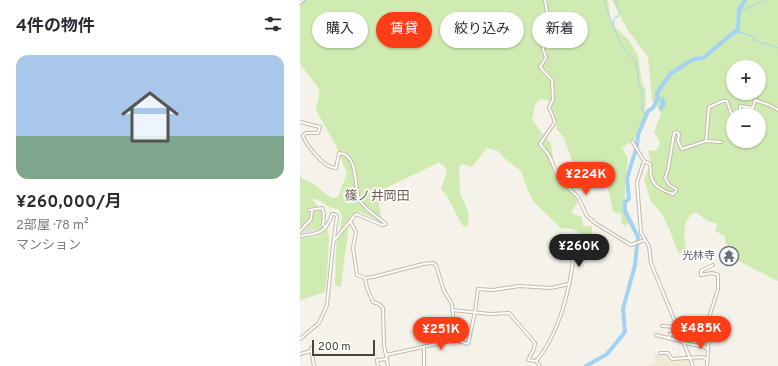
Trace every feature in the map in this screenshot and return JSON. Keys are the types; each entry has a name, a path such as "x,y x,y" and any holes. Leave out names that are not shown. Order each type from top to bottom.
{"street":[{"path":"545,0 549,27 543,46 546,58 540,67 552,80 553,100 549,107 555,122 540,144 549,154 559,179 578,197 587,216 594,223 628,244 645,240"},
{"path":"740,108 740,106 753,108 755,100 778,110"},
{"path":"706,141 709,107 723,101 727,101 729,108"},
{"path":"300,122 320,127 318,133 306,133 303,136 313,153 330,167 336,168 339,153 342,153 349,160 357,182 359,200 386,224 382,225 356,214 333,242"},
{"path":"632,141 644,161 650,164 650,175 655,184 661,190 675,193 676,189 669,186 666,178 674,133 677,132 679,134 678,141 682,149 706,141 721,142"},
{"path":"644,161 637,182 641,233 649,246 651,263 684,342 692,366"},
{"path":"300,231 311,219 310,210 316,208 322,208 324,213 323,225 326,227"},
{"path":"300,236 317,234 329,225 332,214 337,215 333,242 329,294 326,309 319,323 300,339"},
{"path":"350,221 356,232 353,248 357,275 365,278 433,263 440,274 444,291 452,304 454,340"},
{"path":"536,362 559,323 569,284 574,250"},
{"path":"707,366 710,315 718,289 718,274 712,273 701,275 701,271 713,265"},
{"path":"365,278 367,288 373,302 379,304 383,308 388,366"},
{"path":"386,354 454,340 468,344 478,289 493,290 518,286 551,288 569,284"},
{"path":"452,310 490,314 509,313 535,343 534,349 528,360 536,362 540,366"},
{"path":"662,326 677,327"},
{"path":"669,338 670,334 681,336"},
{"path":"656,335 705,347 708,350"},
{"path":"424,347 424,366"},
{"path":"300,354 311,350 314,366"},
{"path":"660,353 668,353 672,359 702,357 708,360"},
{"path":"378,366 377,360 387,359"}],"shaded area":[{"path":"315,228 316,233 301,235 303,229"},
{"path":"654,354 668,354 669,358 688,360 690,366 645,366 655,364"}],"green space":[{"path":"305,0 608,0 610,17 616,28 628,39 638,55 642,83 646,91 645,118 635,138 622,148 628,159 625,181 625,198 627,210 632,221 625,226 622,224 621,214 613,212 607,187 600,178 575,169 564,138 556,128 557,122 548,100 540,99 535,105 532,120 551,144 554,166 577,200 577,204 572,210 573,214 582,217 583,226 592,226 592,236 586,238 573,229 561,228 534,202 528,191 521,171 504,158 498,151 487,148 472,167 462,164 459,167 460,193 469,214 468,225 466,227 462,225 447,196 441,189 447,171 443,165 438,163 388,187 379,203 381,217 377,220 360,212 350,216 341,287 335,285 336,247 342,217 339,209 335,209 316,199 312,199 321,211 329,235 300,237 300,175 303,179 312,183 333,198 338,197 347,173 335,144 316,110 320,90 300,64 300,4"},
{"path":"612,0 778,0 778,281 740,262 725,242 725,236 715,231 717,224 706,220 696,212 691,215 685,225 684,236 687,254 678,253 669,228 660,211 651,202 644,179 651,163 648,151 657,150 660,142 654,132 661,113 652,99 648,57 627,29"},
{"path":"329,235 325,292 300,300 300,238"}],"water":[{"path":"661,97 664,98 666,105 661,111 659,110"}],"waterway":[{"path":"300,5 306,0"},
{"path":"604,0 613,26 623,48 636,62 639,84 642,91 642,110 647,116"},
{"path":"613,25 615,17 617,17 620,13 616,5 616,0"},
{"path":"586,366 607,354 625,332 623,309 635,265 638,237 625,211 625,202 629,199 627,178 637,146 638,135 648,111 653,108 658,98 657,93 671,73 694,59 703,58 738,29 739,10 745,0"},
{"path":"739,10 766,0"},
{"path":"732,33 735,34 740,32 752,36 754,40 778,48"}],"place":[{"name":"光林寺","path":"729,256"}],"district":[{"name":"篠ノ井岡田","path":"377,197"}]}
